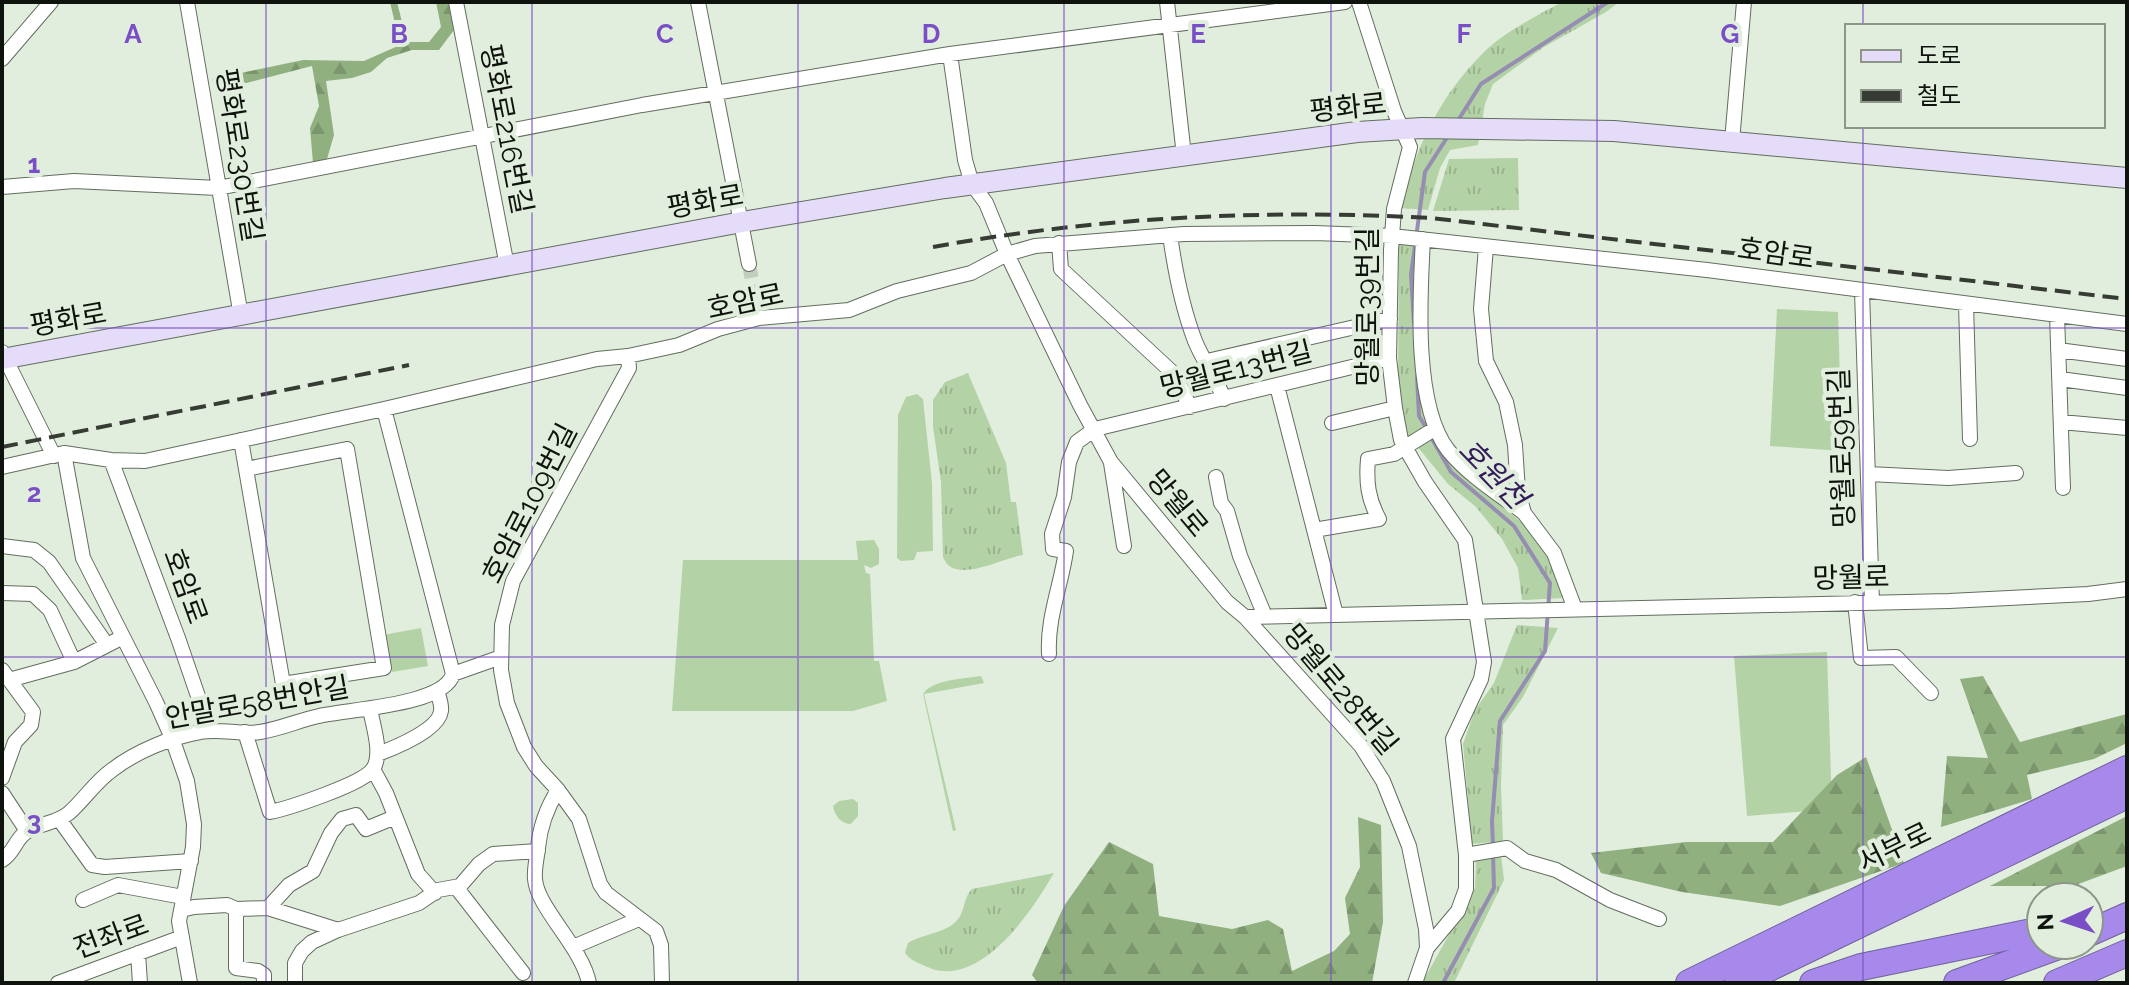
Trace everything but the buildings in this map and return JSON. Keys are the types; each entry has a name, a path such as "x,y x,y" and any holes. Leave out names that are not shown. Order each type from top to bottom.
{"highway":[{"name":"서부로","path":"1689,983 2127,769"},
{"name":"서부로","path":"1738,983 2127,795"},
{"path":"2105,915 2127,910"},
{"path":"2105,926 2127,916"},
{"path":"1813,983 1861,967 2025,933"},
{"path":"2057,983 2127,953"},
{"path":"1957,983 2025,958"},
{"path":"2067,983 2093,968"}],"main road":[{"name":"평화로","path":"3,357 241,316 742,222 972,184 1357,132 1413,129 1614,131 1732,141"},
{"path":"1732,141 2127,178"}],"street":[{"path":"2,59 51,2"},
{"name":"평화로230번길","path":"187,2 241,316"},
{"name":"평화로216번길","path":"456,2 507,266"},
{"path":"698,2 749,264"},
{"path":"1167,2 1184,156"},
{"path":"2,187 74,181 218,188 716,93 950,54 1288,6 1345,2"},
{"path":"1359,2 1394,111 1413,129"},
{"path":"1732,141 1744,2"},
{"name":"망월로","path":"950,54 965,160 972,184 986,203 1007,254 1080,405 1111,462 1227,602 1245,617"},
{"name":"망월로39번길","path":"1413,129 1394,209 1392,236 1389,358 1395,408 1405,447 1465,540 1484,662 1484,671 1456,729 1452,748 1466,855 1466,889 1447,926 1427,948"},
{"name":"호암로","path":"2,467 59,454 145,461 597,359 679,345 758,316 849,310 897,291 971,273 1007,254 1035,246 1170,235 1315,233 1392,236 1707,270 2127,324"},
{"path":"1170,235 1176,274 1190,326 1224,399"},
{"path":"1420,239 1424,392 1430,415 1448,449 1524,513 1554,553 1575,609"},
{"path":"1059,243 1061,269 1174,374 1190,407"},
{"path":"1486,247 1481,309 1486,361 1506,402 1515,445 1518,491 1524,513"},
{"name":"망월로59번길","path":"1862,291 1872,603"},
{"path":"1966,304 1970,439"},
{"path":"2057,315 2063,488"},
{"path":"1207,361 1390,319"},
{"path":"2058,350 2127,359"},
{"name":"호암로109번길","path":"628,356 629,368 513,581 502,625 501,657 507,703 516,728 536,766 579,819 600,884 606,893 656,931 661,945 662,983"},
{"path":"3,357 59,454 83,558 172,738 187,781 194,824 191,861 179,921 190,983"},
{"name":"망월로13번길","path":"1095,429 1389,358"},
{"path":"2060,379 2127,388"},
{"path":"1277,386 1336,615"},
{"path":"1332,423 1395,408"},
{"path":"378,754 420,734 439,719 442,709 437,691 451,682 453,674 384,409"},
{"path":"2061,422 2127,428"},
{"path":"1314,530 1379,519 1372,506 1366,480 1368,459 1394,454 1436,428"},
{"path":"1049,654 1048,634 1066,551 1053,549 1052,534 1064,497 1069,462 1077,442 1095,429"},
{"path":"241,440 283,684 384,668 347,449 246,469"},
{"name":"호암로","path":"111,460 210,731"},
{"path":"1111,462 1124,546"},
{"path":"1869,474 1948,478 2016,473"},
{"path":"1216,477 1221,503 1227,511 1240,556 1265,616"},
{"path":"2,546 34,550 49,562 107,645"},
{"name":"망월로","path":"1475,612 2018,598 2127,589"},
{"path":"2,593 33,594 50,610 74,662"},
{"path":"1855,602 1861,658 1896,657 1931,693"},
{"path":"1245,617 1475,612"},
{"name":"망월로28번길","path":"1245,617 1361,746 1383,781 1409,846 1426,929 1427,948 1415,983"},
{"path":"2,778 15,742 31,725 33,712 6,675 74,662 123,637"},
{"path":"453,674 469,671 501,657"},
{"name":"안말로58번안길","path":"2,860 10,855 27,831 59,819 111,770 172,738 210,731 260,732 323,715 370,709 437,691"},
{"path":"245,732 270,812 298,805 363,778 373,769 378,754 370,709"},
{"path":"373,769 418,874 435,893"},
{"path":"558,790 546,808 535,881 545,904 585,967 589,983"},
{"path":"2,793 27,831"},
{"path":"268,908 289,885 313,871 331,833 342,819 356,815 366,829 395,817"},
{"path":"59,819 92,865 105,867 191,861"},
{"path":"1466,855 1507,848 1525,861 1556,870 1610,900 1659,919"},
{"path":"295,983 295,963 312,942 456,887 493,854 538,851"},
{"path":"83,900 118,885 194,907 227,905 236,909 268,908 338,930"},
{"path":"456,887 523,973"},
{"path":"236,909 236,968 258,971 264,975 264,983"},
{"path":"573,947 639,919"},
{"name":"전좌로","path":"58,983 182,937"},
{"path":"138,953 140,983"}],"green space":[{"path":"390,2 397,2 407,42 429,42 441,27 436,2 448,2 454,30 439,50 412,50 387,58 371,72 326,81 334,135 327,159 313,163 310,128 319,106 312,66 215,91 212,79 303,60 364,61 400,45"},
{"path":"1562,2 1619,2 1544,47 1493,84 1485,104 1478,145 1450,150 1440,168 1428,210 1400,208 1431,124 1468,69 1492,45"},
{"path":"1518,158 1519,210 1433,211 1449,159"},
{"path":"1399,245 1418,245 1423,405 1448,454 1491,498 1525,525 1549,556 1564,598 1522,600 1518,568 1502,539 1476,507 1448,484 1407,434 1398,380"},
{"path":"1777,309 1838,312 1842,451 1770,446"},
{"path":"968,373 1006,463 1011,502 1016,502 1023,555 967,570 949,565 943,557 941,482 933,427 933,400 945,382"},
{"path":"917,394 923,399 932,483 933,551 917,552 914,560 901,561 897,558 898,415 906,397"},
{"path":"874,540 879,549 879,564 871,568 864,565 866,573 870,574 874,661 879,661 887,701 853,711 672,711 683,560 858,560 856,541"},
{"path":"1517,625 1558,628 1523,697 1503,725 1503,841 1472,844 1463,744 1475,710 1494,683"},
{"path":"421,628 428,666 392,672 383,635"},
{"path":"1827,652 1832,809 1747,816 1734,656"},
{"path":"981,676 984,683 924,694 956,830 953,831 923,694 934,685"},
{"path":"1983,676 2020,742 2127,714 2127,743 2094,759 2027,775 2032,799 1941,827 1947,756 1988,758 1960,679"},
{"path":"1866,757 1904,863 1780,906 1682,892 1601,873 1591,853 1686,842 1773,842 1837,775"},
{"path":"853,799 858,803 858,816 847,824 839,819 833,806 839,801"},
{"path":"2127,816 2127,866 2086,881 2025,881 2025,886 1990,886"},
{"path":"1358,817 1381,825 1383,922 1372,983 1038,983 1032,975 1064,906 1109,842 1153,864 1159,916 1232,929 1268,920 1283,929 1292,971 1334,951 1350,934 1345,898 1360,867"},
{"path":"1501,855 1504,880 1454,983 1422,983 1475,888 1476,860"},
{"path":"1054,873 1005,940 970,966 951,971 932,969 905,953 908,943 954,923 972,889"}],"waterway":[{"name":"호원천","path":"1457,122 1481,84 1608,2"},
{"name":"호원천","path":"1414,323 1411,275 1425,172 1448,136"},
{"name":"호원천","path":"1417,376 1419,416 1427,429"},
{"name":"호원천","path":"1431,437 1451,472 1514,526 1550,583 1545,651 1500,721 1493,846"},
{"name":"호원천","path":"1443,983 1494,888 1493,854"}],"tunnel":[{"path":"749,264 758,313"}],"railway":[{"path":"933,247 1119,222 1243,215 1368,215 1431,218 2127,299"},
{"path":"2,447 409,365"}]}
